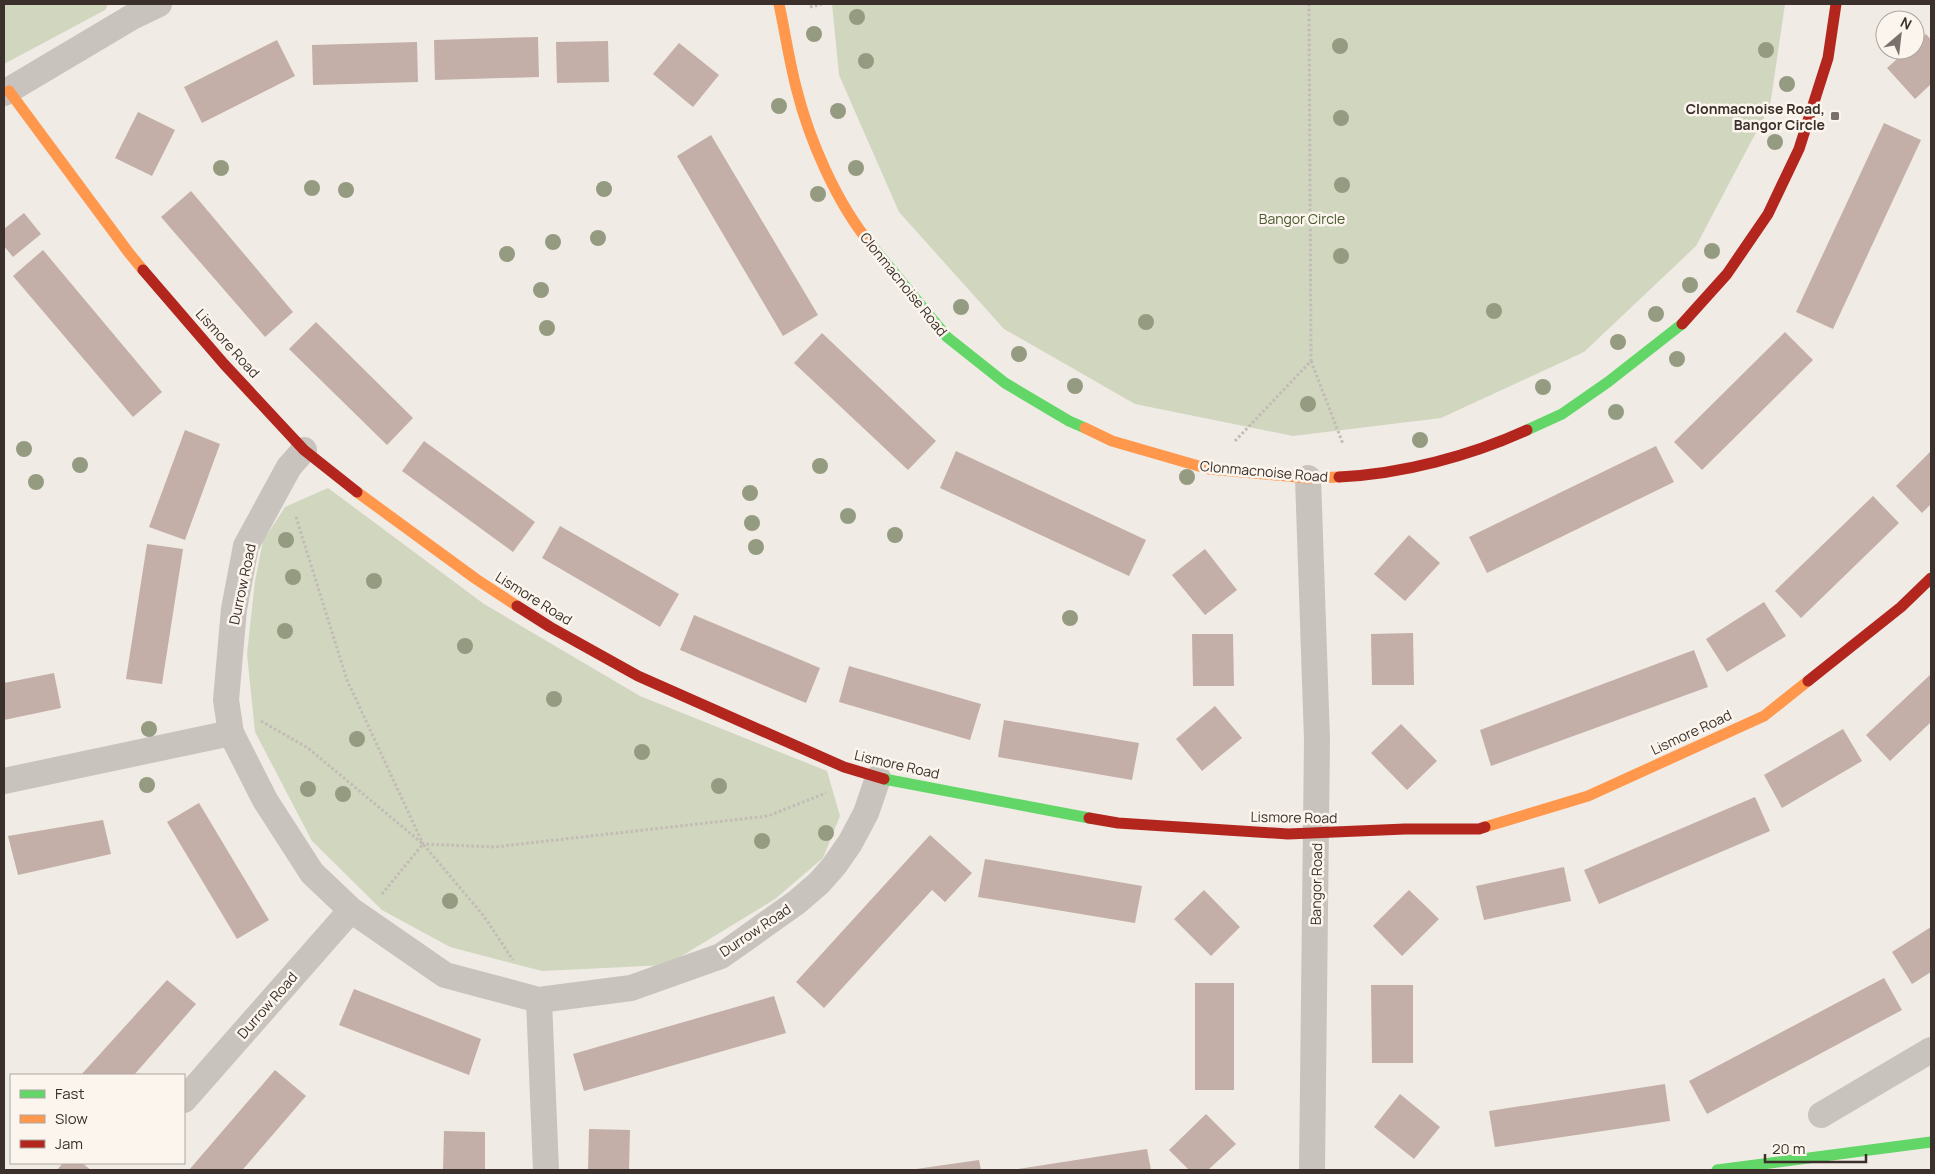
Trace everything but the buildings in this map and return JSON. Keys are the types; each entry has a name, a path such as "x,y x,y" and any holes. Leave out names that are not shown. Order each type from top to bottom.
{"street":[{"path":"6,92 131,10 159,4"},
{"name":"Clonmacnoise Road","path":"779,4 796,88 820,158 862,234 947,337 1005,383 1069,421 1112,441 1209,469 1308,478 1355,476 1406,469 1496,444 1562,414 1679,328 1727,274 1768,214 1799,149 1828,58 1836,4"},
{"name":"Lismore Road","path":"6,92 129,253 224,364 268,409 304,450 385,514 476,580 550,627 638,676 844,767 878,778 1118,822 1288,834 1405,829 1479,829 1588,796 1764,716 1901,607 1931,578"},
{"name":"Durrow Road","path":"304,450 289,467 246,546 234,609 226,700 231,733 265,800 312,873 357,914 445,975 539,1000 631,988 721,956 797,902 819,883 834,866 850,843 866,813 878,778"},
{"name":"Bangor Road","path":"1308,478 1317,739 1312,1170"},
{"path":"4,781 231,733"},
{"name":"Durrow Road","path":"185,1099 357,914"},
{"path":"539,1000 546,1170"},
{"path":"1822,1115 1931,1050"},
{"path":"1717,1170 1931,1142"}],"path":[{"path":"1309,4 1311,361 1355,476"},
{"path":"1209,469 1311,361"},
{"path":"277,488 295,511 347,680 423,844"},
{"path":"226,700 308,748 423,844 483,915 513,961"},
{"path":"357,914 423,844 494,847 768,816 825,794 844,767"}],"green space":[{"path":"4,4 108,4 105,10 4,64"},
{"name":"Bangor Circle","path":"832,4 1785,4 1770,106 1696,246 1584,352 1441,418 1293,436 1135,404 1004,329 899,212 839,75"},
{"path":"328,488 484,604 640,696 827,771 840,816 823,858 775,899 667,965 542,971 450,947 382,910 312,841 255,732 247,654 255,581 263,541 285,507"}],"traffic: fast":[{"path":"872,246 947,337 1005,383 1069,421 1085,428"},
{"path":"1527,430 1562,414 1608,382 1682,324"},
{"path":"884,779 1089,818"},
{"path":"1717,1170 1931,1142"}],"traffic: slow":[{"path":"779,4 791,67 808,128 836,191 847,211 872,246"},
{"path":"9,91 143,270"},
{"path":"1085,428 1112,441 1209,469 1308,478 1339,477"},
{"path":"357,492 476,579 517,606"},
{"path":"1485,827 1588,796 1764,716 1808,681"}],"traffic: jam":[{"path":"1682,324 1727,274 1768,214 1799,149 1828,58 1836,4"},
{"path":"143,270 224,364 304,450 357,492"},
{"path":"1339,477 1411,468 1459,456 1527,430"},
{"path":"1808,681 1901,607 1931,578"},
{"path":"517,606 550,627 638,676 844,767 884,779"},
{"path":"1089,818 1118,823 1288,834 1405,829 1479,829 1485,827"}],"place":[{"name":"Clonmacnoise Road, Bangor Circle","path":"1835,116"}]}
